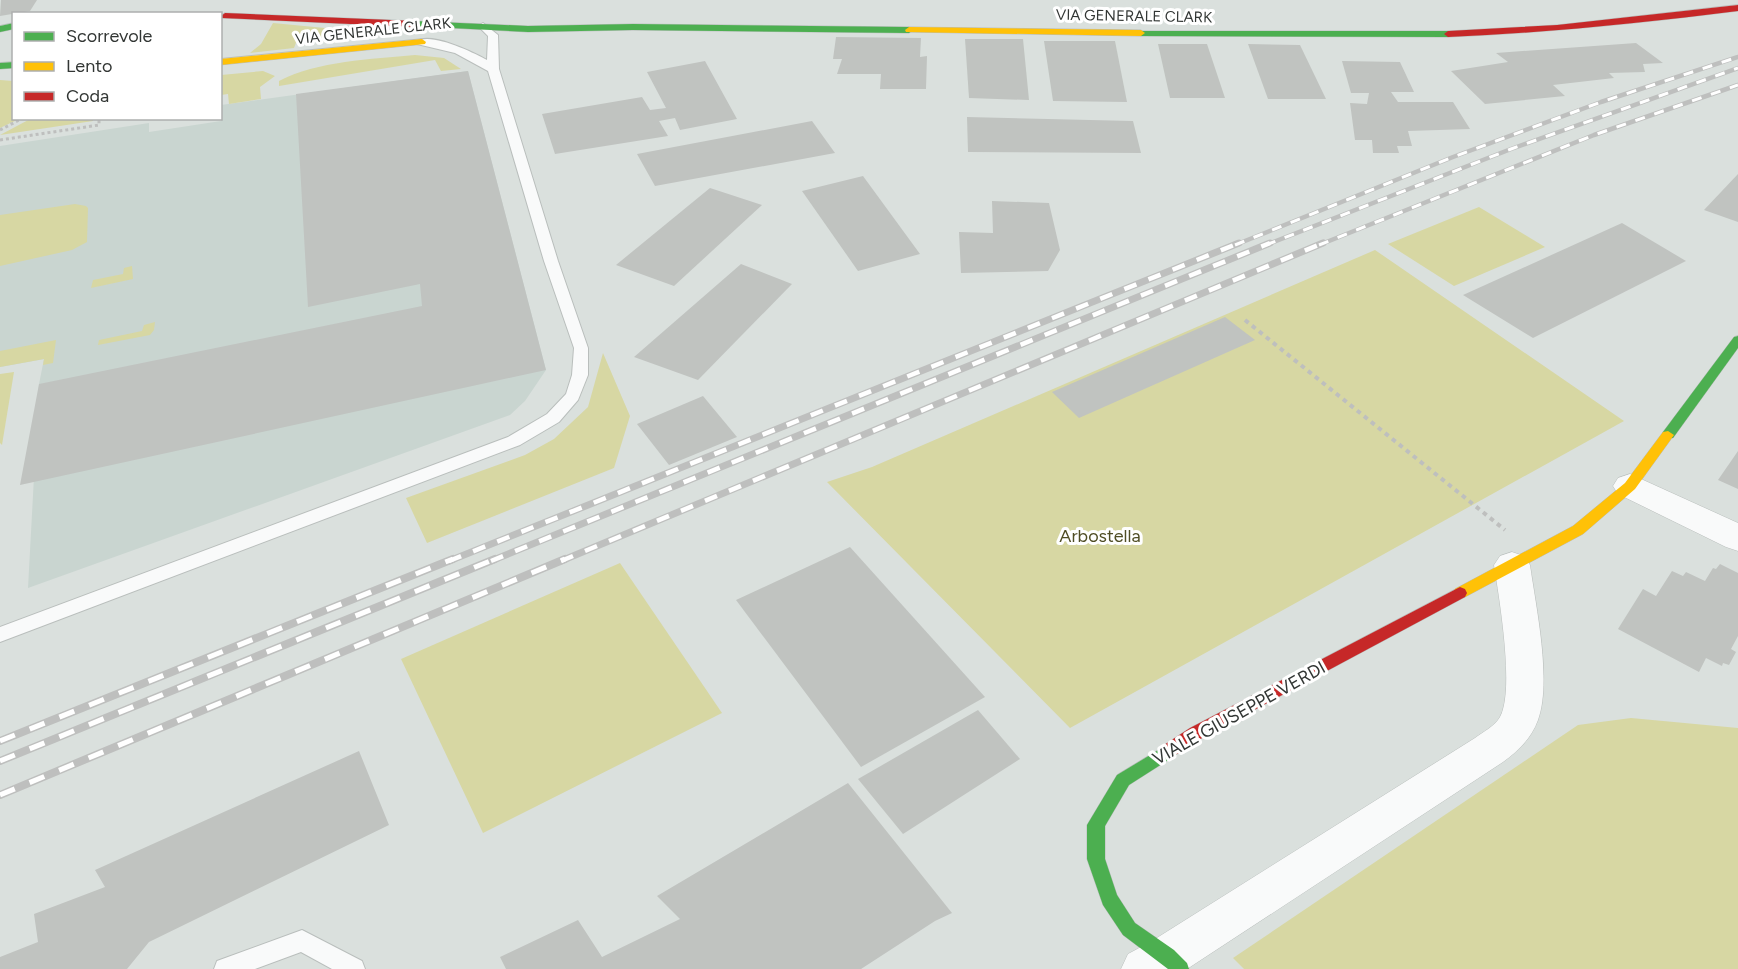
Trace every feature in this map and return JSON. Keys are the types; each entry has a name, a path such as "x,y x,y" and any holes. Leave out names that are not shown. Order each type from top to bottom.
{"main road":[{"name":"VIA GENERALE CLARK","path":"223,16 488,30 633,27 1357,35 1497,33 1608,24 1738,8"},
{"path":"223,16 240,21 245,28"},
{"name":"VIA GENERALE CLARK","path":"222,62 421,42 488,30"},
{"name":"VIALE GIUSEPPE VERDI","path":"1164,965 1129,929 1109,899 1096,860 1095,825 1123,780 1196,733 1578,530 1630,486 1738,340"}],"street":[{"path":"1630,486 1738,538"},
{"name":"VIALE GIUSEPPE VERDI","path":"1164,965 1510,734 1518,720 1522,704 1519,610 1523,559"}],"lane":[{"path":"0,634 514,441 553,418 573,396 580,375 581,348 551,261 493,69 488,30"},
{"path":"421,42 439,43 473,55 493,69"},
{"path":"225,969 302,941 354,969"}],"path":[{"path":"0,130 19,120"},
{"path":"0,140 99,124 99,120"},
{"path":"1245,320 1523,559"}],"shaded area":[{"path":"468,71 546,370 525,401 510,415 28,588 39,384 44,359 0,367 0,146 149,123 149,132 221,121 222,105"}],"green space":[{"path":"273,23 356,31 354,34 297,40 294,48 250,53 261,44"},
{"path":"415,55 444,58 461,69 441,71 435,60 279,86 279,81 294,74 327,65"},
{"path":"263,71 275,76 260,87 261,99 229,104 228,94 222,95 222,75"},
{"path":"0,80 12,81 12,120 17,120 0,128"},
{"path":"28,120 93,120 93,121 0,135"},
{"path":"75,204 88,208 87,242 72,250 0,266 0,215"},
{"path":"1479,207 1545,247 1454,286 1388,244"},
{"name":"Arbostella","path":"1375,250 1624,421 1070,728 827,482 872,467"},
{"path":"132,266 133,279 91,288 93,280 123,274 124,268"},
{"path":"155,322 154,330 150,335 98,345 99,340 142,331 144,325"},
{"path":"56,340 53,363 43,365 44,359 0,367 0,351"},
{"path":"603,353 630,416 614,468 427,543 406,498 525,455 554,439 588,407"},
{"path":"14,372 2,445 0,443 0,374"},
{"path":"620,563 722,713 483,833 401,659"},
{"path":"1631,718 1738,728 1738,969 1244,969 1233,958 1578,725"}],"building":[{"path":"1,0 37,0 30,11 12,12 12,14 0,16"},
{"path":"836,37 921,38 920,57 927,56 926,89 880,89 881,74 837,74 842,59 833,59"},
{"path":"965,39 1023,39 1029,100 969,98"},
{"path":"1044,41 1115,41 1127,102 1053,101"},
{"path":"1636,43 1663,63 1643,64 1645,72 1609,73 1614,78 1553,85 1565,96 1485,104 1451,71 1508,62 1496,53"},
{"path":"1158,44 1207,44 1225,98 1170,98"},
{"path":"1248,44 1300,45 1326,99 1268,99"},
{"path":"705,61 737,119 680,130 675,118 659,121 668,136 555,154 542,114 642,97 650,110 666,108 647,72"},
{"path":"1342,61 1400,62 1414,92 1391,92 1398,102 1453,102 1470,129 1408,131 1412,146 1397,146 1399,153 1373,153 1372,140 1355,140 1350,103 1367,104 1369,93 1351,93"},
{"path":"468,71 546,370 20,485 39,384 422,306 420,284 308,307 296,94"},
{"path":"967,117 1133,121 1141,153 968,152"},
{"path":"812,121 835,153 655,186 637,154"},
{"path":"1738,174 1738,222 1704,210"},
{"path":"863,176 920,254 858,271 802,191"},
{"path":"710,188 762,205 674,286 616,265"},
{"path":"992,201 1049,203 1060,250 1048,271 961,273 959,232 993,233"},
{"path":"1622,223 1686,261 1533,338 1463,295"},
{"path":"741,264 792,284 698,380 634,357"},
{"path":"1225,317 1255,340 1079,418 1052,392"},
{"path":"703,396 737,437 669,465 637,424"},
{"path":"1738,451 1738,489 1718,480"},
{"path":"850,547 985,697 861,767 736,600"},
{"path":"1720,564 1738,573 1738,636 1731,649 1736,652 1729,665 1723,663 1722,666 1706,658 1699,672 1618,629 1643,589 1656,596 1672,571 1683,576 1686,572 1705,581 1713,568 1716,569"},
{"path":"978,710 1020,759 903,834 858,779"},
{"path":"359,751 389,825 149,942 127,969 0,969 0,957 38,942 34,914 105,887 95,870"},
{"path":"848,783 952,913 935,921 861,969 506,969 500,957 578,920 602,957 680,919 657,896"}],"railway":[{"path":"1235,245 1453,157 1601,102 1738,57"},
{"path":"1266,245 1511,149 1738,68"},
{"path":"1319,245 1594,135 1738,85"},
{"path":"449,561 1239,243"},
{"path":"491,561 1270,243"},
{"path":"561,561 1323,243"},
{"path":"0,741 453,559"},
{"path":"0,761 495,559"},
{"path":"0,795 565,559"}],"traffic: fast":[{"path":"415,24 528,29 633,27 909,30"},
{"path":"0,29 12,26"},
{"path":"1141,33 1448,34"},
{"path":"0,66 12,65"},
{"path":"1668,435 1738,340"},
{"path":"1170,750 1123,780 1096,825 1096,859 1109,899 1129,929 1168,956 1180,969"}],"traffic: slow":[{"path":"909,30 1141,33"},
{"path":"222,62 422,42"},
{"path":"1460,593 1578,530 1630,486 1668,435"}],"traffic: jam":[{"path":"1448,34 1557,28 1738,8"},
{"path":"225,16 415,24"},
{"path":"1170,750 1196,733 1460,593"}]}
